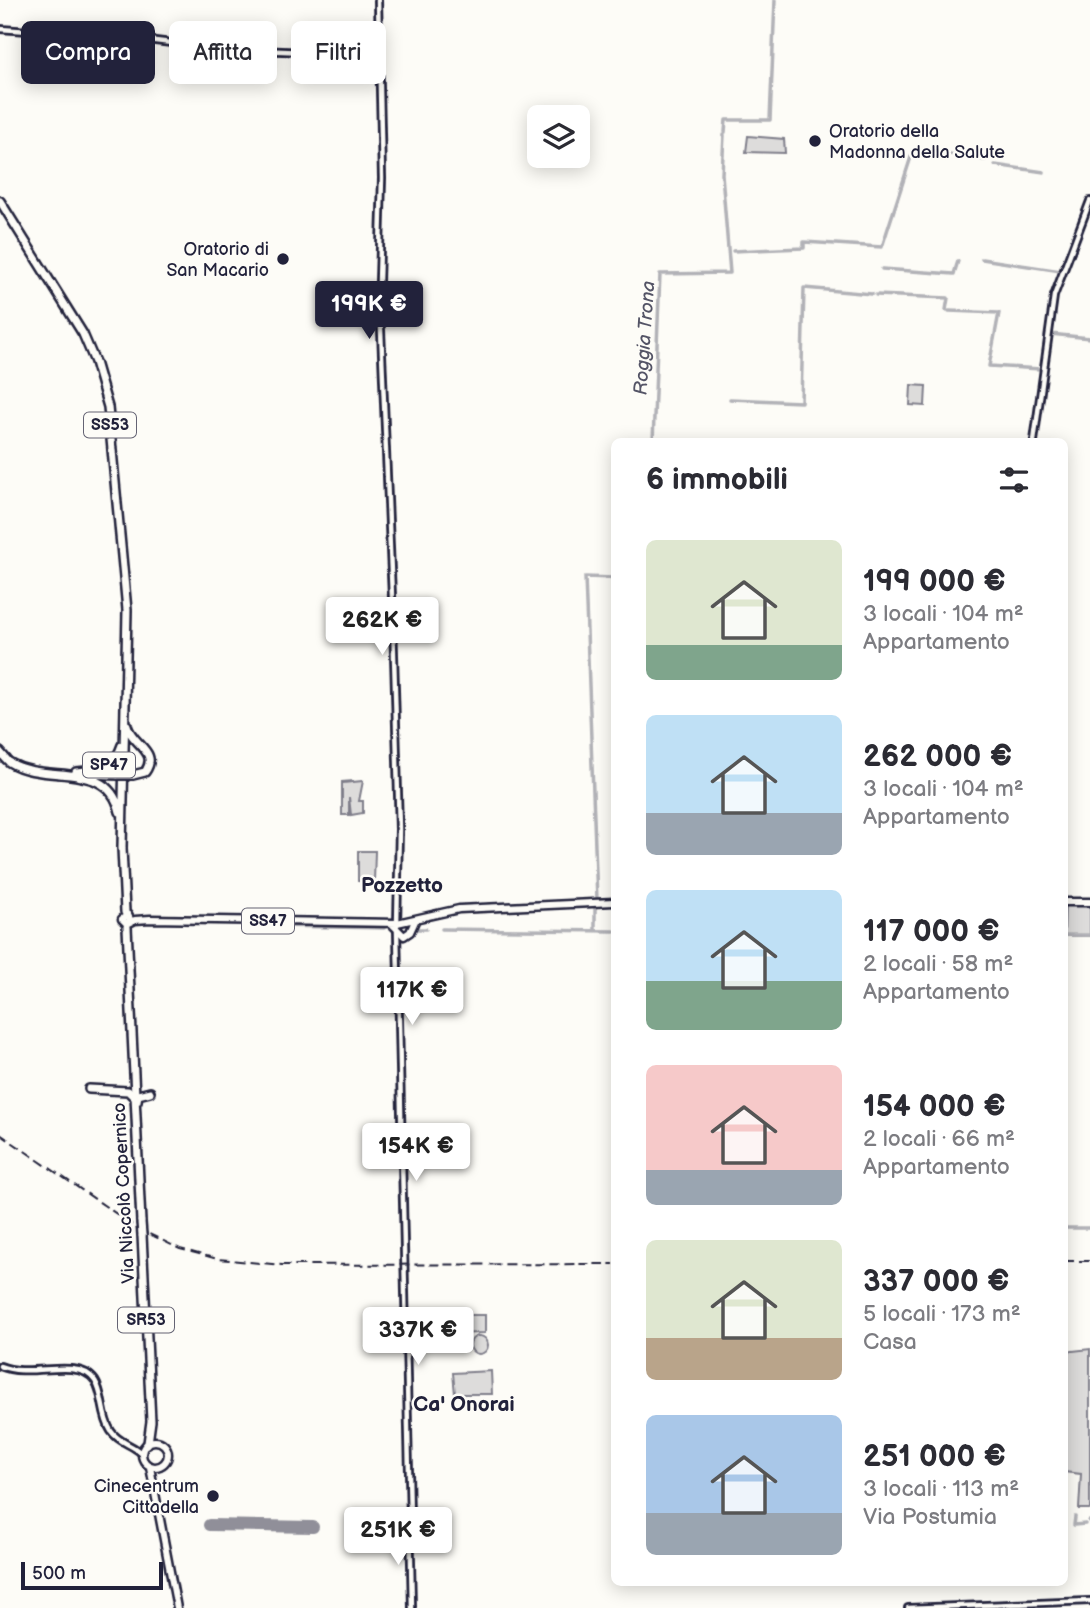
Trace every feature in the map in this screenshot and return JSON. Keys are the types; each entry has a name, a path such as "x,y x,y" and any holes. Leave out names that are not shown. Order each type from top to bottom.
{"highway":[{"name":"SS53","path":"0,201 76,320 103,386 112,436 126,592 127,677 122,848 127,919"},
{"name":"SP47","path":"127,677 129,731 149,754"},
{"name":"SP47","path":"37,772 84,772 111,763 122,744 126,698"},
{"name":"SP47","path":"123,801 128,753 138,747 149,754"},
{"path":"0,753 16,769"},
{"name":"SP47","path":"37,772 132,775 146,770 149,754"},
{"name":"SP47","path":"8,761 37,772 86,776 101,782 117,800 122,830"},
{"path":"122,830 119,870 127,919"},
{"name":"Via Niccolò Copernico","path":"127,919 151,1422 147,1444"},
{"path":"122,1091 131,1086 133,1064"},
{"path":"134,1084 138,1090 150,1092 137,1096 136,1119"},
{"path":"89,1089 131,1092 135,1098"},
{"name":"Via Niccolò Copernico","path":"151,1422 160,1442"}],"main road":[{"path":"378,0 378,21"},
{"path":"0,29 72,33 212,48 291,52"},
{"path":"380,84 382,178 379,282 399,829 402,1271 412,1608"},
{"path":"1034,438 1054,296 1090,201"},
{"name":"SS47","path":"127,919 398,925 459,909 611,902"},
{"path":"1068,902 1090,902"},
{"path":"0,1366 11,1369 72,1369 94,1378 102,1391 110,1429 120,1440 141,1453 143,1461 154,1467"},
{"path":"133,1446 160,1442 166,1447 168,1457 154,1467"},
{"name":"SR53","path":"141,1453 147,1444"},
{"path":"154,1467 177,1608"},
{"path":"908,1608 1090,1601"}],"shaded area":[{"path":"748,136 784,139 785,153 746,152"},
{"path":"911,385 926,386 925,406 910,405"},
{"path":"354,781 343,783 363,781 359,801 363,801 363,813 351,815 349,797 349,815 342,815 342,782"},
{"path":"358,851 375,851 374,882 358,881"},
{"path":"1068,904 1090,904 1090,936 1068,936"},
{"path":"444,1315 485,1315 485,1333 446,1334"},
{"path":"479,1336 485,1339 488,1345 485,1351 479,1354 473,1351 470,1345 473,1339"},
{"path":"1090,1349 1090,1509 1079,1509 1081,1474 1068,1472 1068,1352"},
{"path":"491,1371 492,1394 455,1394 453,1373"}],"waterway":[{"name":"Roggia Trona","path":"725,132 726,120 770,120 775,0"},
{"name":"Roggia Trona","path":"653,438 660,274 730,273 722,174 724,135"},
{"path":"919,149 985,160"},
{"path":"733,251 804,248 804,242 882,247 911,157"},
{"path":"995,165 1044,172"},
{"path":"982,259 1061,271 1063,267"},
{"path":"882,269 954,274 958,261"},
{"path":"730,399 801,402 804,288 872,294"},
{"path":"876,295 948,298 946,310"},
{"path":"949,311 999,313 989,366 1041,369"},
{"path":"1050,334 1090,338"},
{"name":"Roggia Trona","path":"597,900 585,577 611,578"},
{"name":"Roggia Trona","path":"595,907 595,931"},
{"path":"240,923 255,924"},
{"path":"277,926 384,928"},
{"path":"418,929 426,929"},
{"path":"442,929 611,931"},
{"path":"1068,935 1090,935"},
{"path":"1068,1228 1090,1228"},
{"path":"1075,1517 1074,1525 1085,1524"}],"runway":[{"path":"209,1525 313,1527"}],"railway":[{"path":"0,1134 137,1228 180,1249 218,1259 282,1265 611,1264"},
{"path":"1068,1261 1090,1261"}],"place":[{"name":"Oratorio della Madonna della Salute","path":"815,141"},
{"name":"Oratorio di San Macario","path":"283,259"},
{"name":"Cinecentrum Cittadella","path":"213,1496"}],"district":[{"name":"Pozzetto","path":"402,885"},
{"name":"Ca' Onorai","path":"464,1404"}]}
